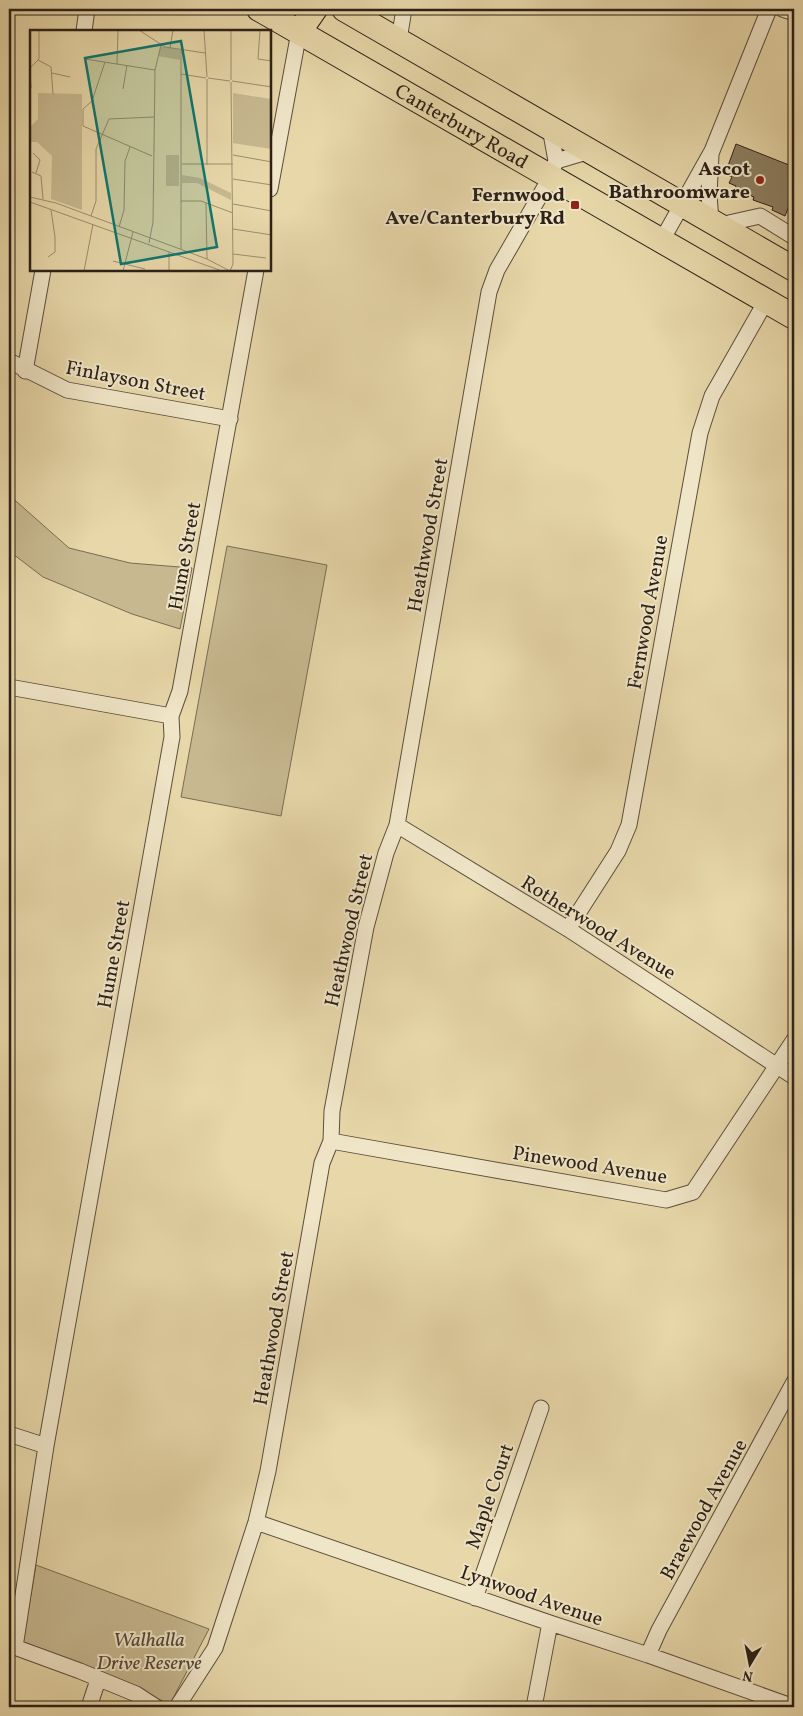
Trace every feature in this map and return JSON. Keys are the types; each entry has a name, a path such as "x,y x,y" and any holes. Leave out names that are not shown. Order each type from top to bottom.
{"main road":[{"name":"Canterbury Road","path":"259,9 553,168 662,240 794,317"},
{"path":"299,32 315,9"},
{"name":"Canterbury Road","path":"344,9 794,269"}],"street":[{"path":"84,30 88,9"},
{"path":"399,40 404,9"},
{"path":"662,240 681,203 712,151 769,9"},
{"path":"782,9 794,13"},
{"path":"271,184 299,32"},
{"path":"550,128 553,168 590,151"},
{"path":"712,151 709,195 715,223 760,216 794,237"},
{"name":"Heathwood Street","path":"177,1707 215,1648 256,1522 268,1471 322,1163 331,1141 332,1112 366,927 386,852 397,825 489,292 497,270 553,168"},
{"path":"25,371 42,271"},
{"name":"Hume Street","path":"12,1646 172,737 171,716 180,691 256,271"},
{"name":"Fernwood Avenue","path":"568,929 618,851 629,824 700,433 712,396 766,301"},
{"name":"Finlayson Street","path":"9,361 25,371 66,390 230,418"},
{"path":"9,687 171,716"},
{"name":"Rotherwood Avenue","path":"397,825 568,929 778,1065"},
{"name":"Pinewood Avenue","path":"331,1141 666,1200 693,1192 794,1040"},
{"path":"778,1065 794,1077"},
{"name":"Braewood Avenue","path":"648,1655 659,1630 794,1382"},
{"name":"Maple Court","path":"475,1598 541,1408"},
{"path":"9,1434 46,1446"},
{"name":"Lynwood Avenue","path":"256,1522 475,1598 648,1655 794,1707"},
{"path":"534,1707 550,1623"},
{"path":"12,1646 136,1694 156,1707"},
{"path":"89,1707 98,1680"}],"green space":[{"path":"9,495 69,548 130,563 192,568 180,629 132,614 43,577 9,551"},
{"path":"227,546 327,565 281,816 181,797"},
{"name":"Walhalla Drive Reserve","path":"36,1565 209,1629 170,1704 23,1642"}],"building":[{"path":"736,144 789,165 794,152 794,193 785,216 772,210 773,207 753,200 754,197 734,189 736,186 729,183 732,177 725,174"},
{"path":"794,193 794,211 788,207"}],"place":[{"name":"Ascot Bathroomware","path":"760,180"},
{"name":"Fernwood Ave/Canterbury Rd","path":"575,205"}]}
